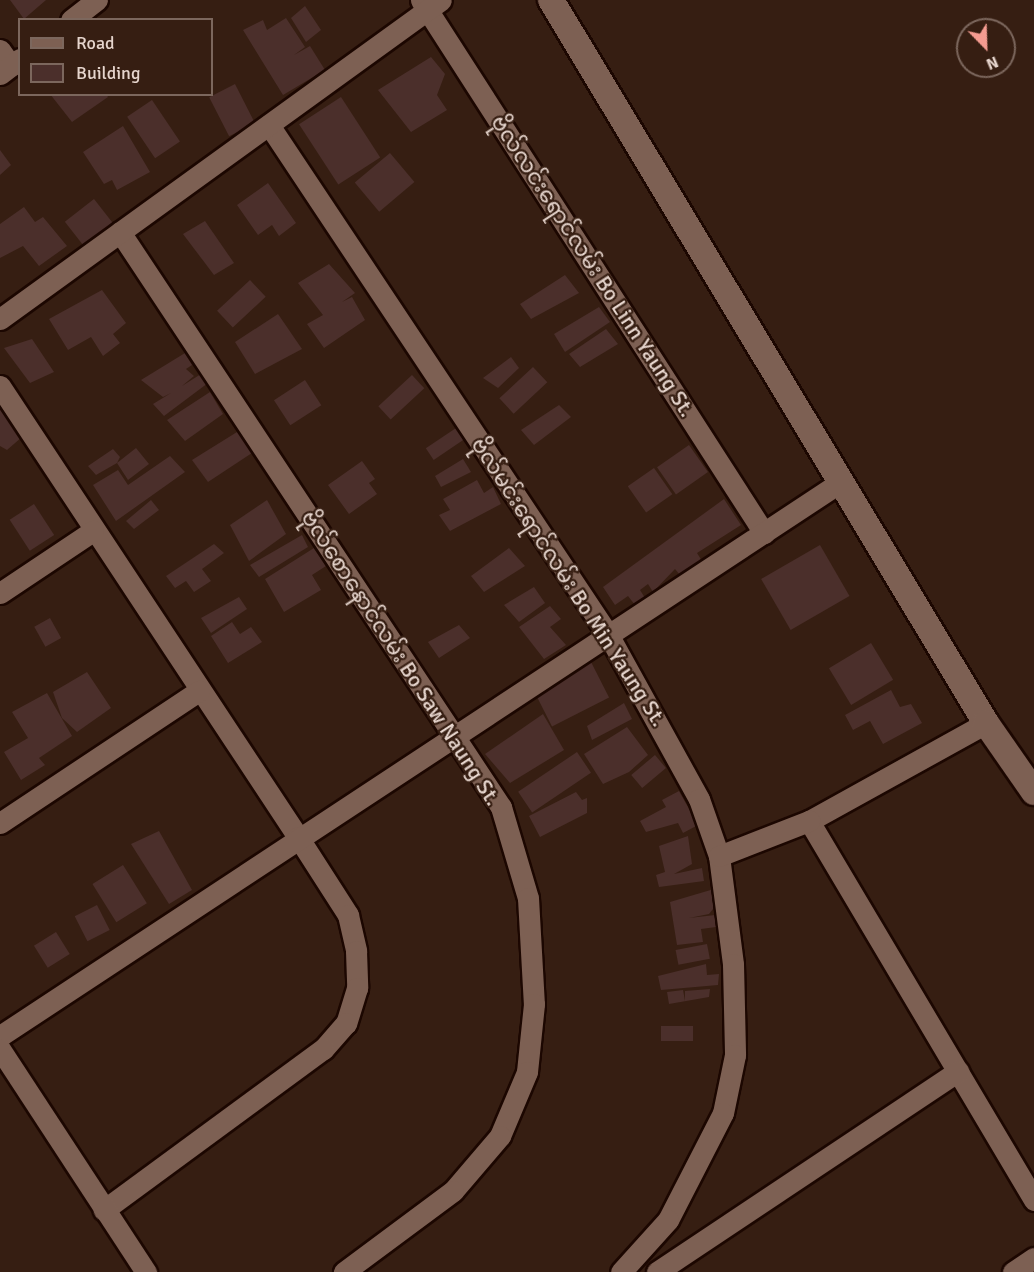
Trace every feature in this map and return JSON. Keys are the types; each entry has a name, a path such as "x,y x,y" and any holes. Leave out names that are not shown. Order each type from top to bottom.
{"street":[{"path":"74,18 97,0"},
{"path":"551,0 986,723 1034,792"},
{"path":"0,319 269,124 430,3"},
{"name":"ဗိုလ်လင်းရောင်လမ်း Bo Linn Yaung St.","path":"430,3 764,532"},
{"name":"ဗိုလ်မင်းရောင်လမ်း Bo Min Yaung St.","path":"269,124 609,636 699,799 718,856 734,964 735,1055 723,1113 668,1220 621,1272"},
{"name":"ဗိုလ်စောနောင်လမ်း Bo Saw Naung St.","path":"120,232 501,807 528,898 534,1004 527,1072 500,1136 453,1191 344,1272"},
{"path":"0,386 93,531 348,915 357,988 346,1023 323,1049 104,1210"},
{"path":"0,1036 298,837 455,739 842,481"},
{"path":"0,593 93,531"},
{"path":"0,823 199,691"},
{"path":"718,856 809,821 986,723"},
{"path":"809,821 1034,1200"},
{"path":"0,1049 146,1272"},
{"path":"657,1272 958,1071"},
{"path":"1013,1272 1034,1258"}],"building":[{"path":"10,0 46,0 25,18"},
{"path":"305,6 321,30 306,42 291,18"},
{"path":"286,18 305,47 294,55 310,46 325,70 283,95 243,30 263,20 267,30"},
{"path":"431,57 445,74 437,95 447,110 411,132 378,90"},
{"path":"235,84 255,123 229,136 209,97"},
{"path":"52,96 107,96 108,97 72,122"},
{"path":"341,97 380,157 338,185 299,124"},
{"path":"152,100 180,141 155,158 127,117"},
{"path":"123,126 150,172 117,190 112,180 104,184 83,152"},
{"path":"0,150 11,165 0,175"},
{"path":"390,153 414,182 379,212 355,183"},
{"path":"268,183 296,223 279,236 272,225 258,235 237,205"},
{"path":"94,199 115,226 86,249 65,222"},
{"path":"24,207 35,222 43,217 67,246 39,266 23,246 0,258 0,224"},
{"path":"205,221 234,263 214,275 183,234"},
{"path":"329,264 355,293 342,302 352,297 365,320 324,348 307,324 323,315 298,283"},
{"path":"565,275 579,293 531,319 520,304"},
{"path":"250,280 266,297 233,328 217,311"},
{"path":"102,290 126,323 113,334 120,343 103,356 91,337 68,350 49,319"},
{"path":"599,307 610,322 565,352 554,334"},
{"path":"278,314 302,349 255,374 235,342"},
{"path":"606,329 618,344 580,367 569,354"},
{"path":"32,339 54,372 30,383 4,348"},
{"path":"185,353 192,365 186,369 194,376 182,386 201,374 208,383 164,416 153,404 171,393 163,397 141,380"},
{"path":"511,357 519,368 498,388 483,378"},
{"path":"533,367 547,382 514,414 499,398"},
{"path":"412,375 424,388 391,420 378,406"},
{"path":"305,380 321,405 290,425 274,400"},
{"path":"210,392 223,414 185,441 167,420"},
{"path":"0,401 22,437 7,450 0,446"},
{"path":"559,405 571,417 534,445 521,430"},
{"path":"459,426 467,438 434,460 426,448"},
{"path":"237,432 255,451 208,482 192,460"},
{"path":"689,445 708,472 676,494 657,467"},
{"path":"136,448 149,464 128,480 117,463"},
{"path":"113,449 120,457 117,463 96,475 88,466"},
{"path":"170,456 185,472 116,521 93,485 118,470 128,485"},
{"path":"463,459 471,472 441,487 435,476"},
{"path":"362,461 375,479 369,483 377,494 349,514 328,485"},
{"path":"654,468 672,494 646,513 628,486"},
{"path":"477,480 484,493 493,487 501,504 450,531 439,515 450,510 443,499"},
{"path":"724,499 741,525 697,553 702,561 680,575 675,569 653,592 648,584 640,590 645,598 635,605 628,596 615,605 603,587"},
{"path":"151,500 159,510 134,529 126,521"},
{"path":"267,500 286,534 249,561 230,525"},
{"path":"34,504 54,535 30,551 10,520"},
{"path":"302,535 308,547 259,577 250,565"},
{"path":"214,544 224,553 202,569 211,581 194,592 186,581 175,588 166,576"},
{"path":"820,545 850,596 791,630 761,579"},
{"path":"314,548 326,566 312,575 321,590 284,612 265,579"},
{"path":"509,548 525,566 484,592 471,576"},
{"path":"534,587 545,603 519,622 504,605"},
{"path":"239,597 247,609 211,633 201,618"},
{"path":"550,606 561,619 550,627 566,645 544,659 519,627"},
{"path":"50,618 61,638 45,647 34,627"},
{"path":"232,622 240,634 251,627 262,642 228,663 211,636"},
{"path":"459,625 470,638 439,658 428,642"},
{"path":"871,643 893,680 851,705 829,668"},
{"path":"590,660 609,697 552,726 533,689"},
{"path":"87,672 111,708 77,732 62,718 53,692"},
{"path":"891,690 900,707 911,704 922,723 883,744 870,721 853,730 845,715"},
{"path":"47,693 72,736 39,758 45,765 21,780 4,752 28,738 12,712"},
{"path":"624,703 632,719 592,740 587,726"},
{"path":"543,714 564,750 510,783 485,754"},
{"path":"627,727 648,755 629,772 603,784 584,754"},
{"path":"577,752 591,773 532,812 518,792"},
{"path":"655,755 666,768 642,788 631,775"},
{"path":"679,791 698,825 683,833 678,823 646,832 640,821 666,807 662,800"},
{"path":"576,792 582,800 587,798 587,813 540,837 529,816"},
{"path":"159,831 192,890 169,904 131,844"},
{"path":"688,836 692,864 674,874 702,868 704,881 659,887 656,875 665,872 659,846"},
{"path":"123,865 147,903 116,922 92,884"},
{"path":"714,889 717,904 709,914 689,918 715,915 716,927 701,929 703,942 677,945 670,902"},
{"path":"97,905 110,930 87,941 75,916"},
{"path":"56,932 70,954 48,968 34,946"},
{"path":"707,944 710,959 678,965 676,950"},
{"path":"706,964 707,975 719,974 718,985 661,990 658,976"},
{"path":"710,989 709,997 669,1004 667,992 683,990 685,1001 685,991"},
{"path":"661,1026 693,1026 693,1041 661,1041"}]}
